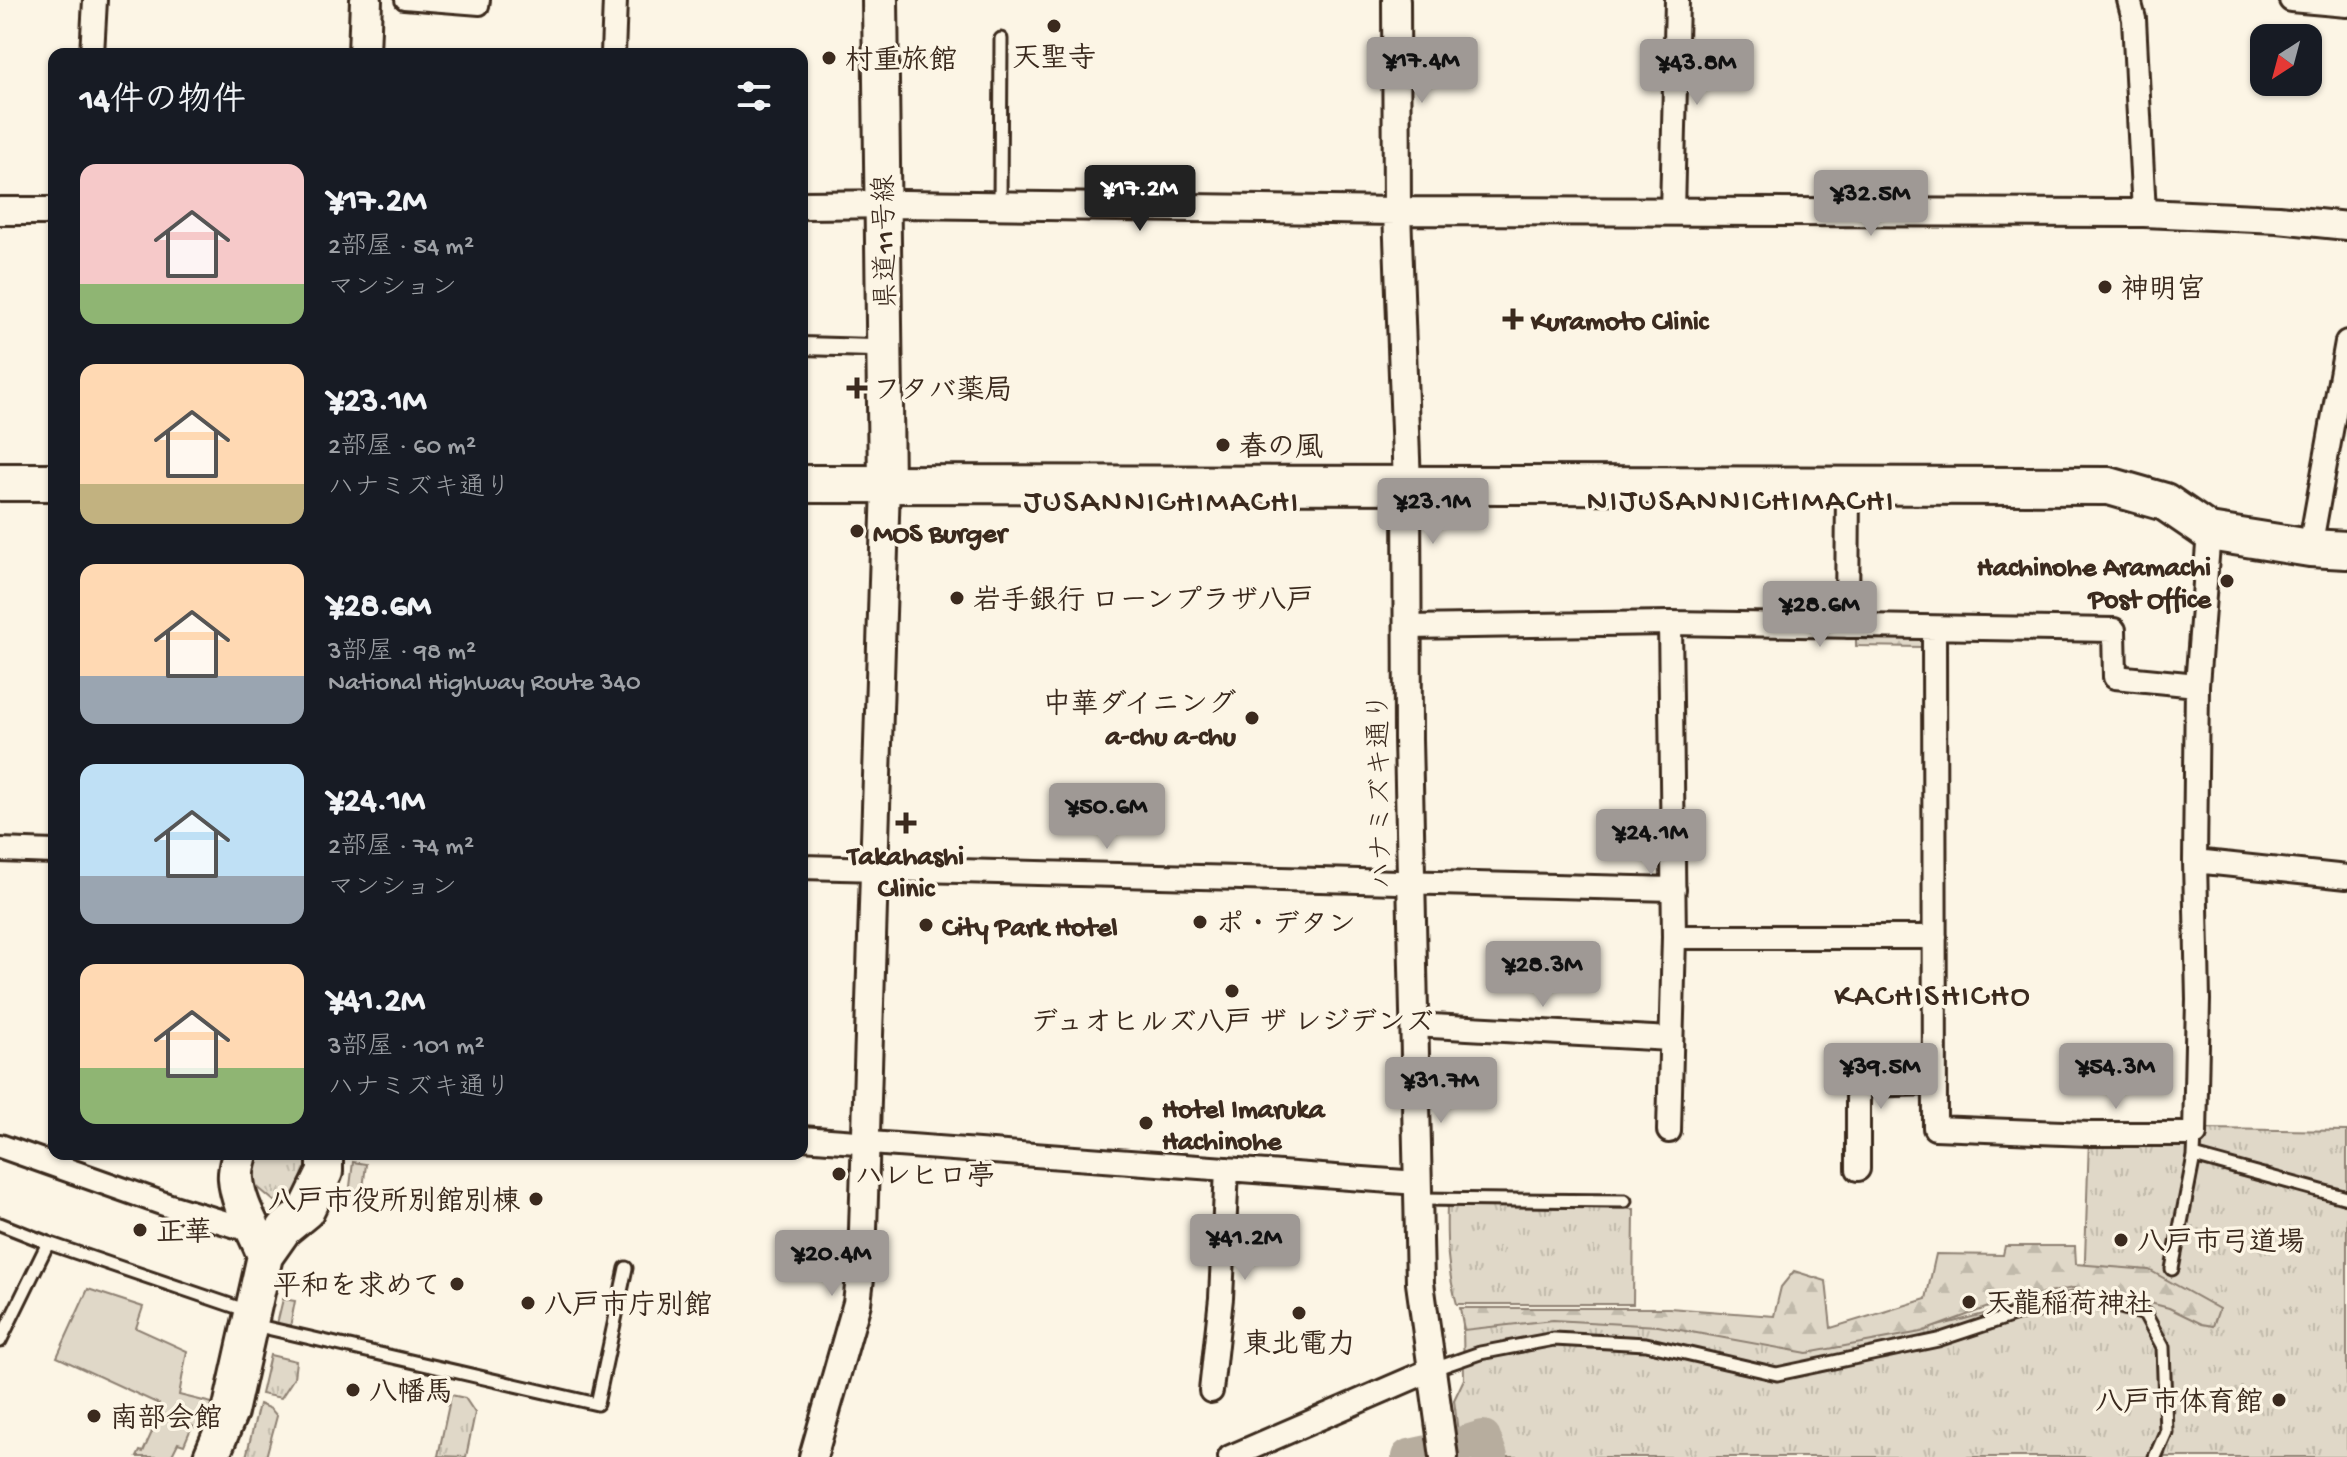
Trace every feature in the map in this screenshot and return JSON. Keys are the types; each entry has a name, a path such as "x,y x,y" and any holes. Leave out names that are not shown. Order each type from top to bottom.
{"highway":[{"path":"0,482 48,482"},
{"path":"808,484 2109,486 2165,502 2209,532 2310,548 2347,550"}],"main road":[{"path":"364,48 366,0"},
{"name":"県道11号線","path":"880,0 886,484"},
{"path":"211,1457 230,1412 251,1318 261,1244 244,1210 236,1179 239,1160"},
{"path":"261,1244 306,1211 325,1172 325,1160"}],"street":[{"path":"92,48 95,0"},
{"path":"404,0 480,6 481,0"},
{"path":"613,48 615,0"},
{"name":"ハナミズキ通り","path":"1396,0 1397,211 1407,485 1413,1025 1420,1283 1444,1457"},
{"path":"1672,212 1677,0"},
{"path":"2129,0 2134,19 2144,213"},
{"path":"2291,0 2347,5"},
{"path":"808,205 1397,211 2144,213 2278,219 2347,226"},
{"path":"0,211 48,211"},
{"path":"2310,548 2347,342"},
{"path":"808,346 873,348"},
{"path":"813,1457 857,1303 862,1262 886,484"},
{"path":"1847,626 1848,485"},
{"path":"1934,628 1935,1128 2195,1145 2197,685 2209,532"},
{"path":"1408,627 1670,623 2114,630 2115,677 2197,685"},
{"path":"1669,1131 1674,937 1670,623"},
{"path":"0,850 48,852"},
{"path":"2195,861 2347,877"},
{"path":"808,867 1674,889"},
{"path":"1674,937 1935,937"},
{"path":"1413,1025 1671,1039"},
{"path":"1858,1169 1858,1085 1935,1083"},
{"path":"808,1138 1227,1169 1418,1191"},
{"path":"0,1146 170,1206 261,1244"},
{"path":"1211,1391 1221,1298 1227,1169"},
{"path":"1230,1457 1431,1370"}],"lane":[{"path":"1000,206 1001,39"},
{"path":"2172,1269 2195,1145 2347,1198"},
{"path":"1418,1191 1625,1201"},
{"path":"0,1224 251,1318 597,1404 626,1268"},
{"path":"0,1341 48,1243"},
{"path":"1431,1370 1480,1353 1554,1339 1646,1344 1777,1374 1938,1340 2017,1314 2100,1301 2145,1314 2163,1347 2166,1432 2155,1457"}],"green space":[{"path":"1856,632 1922,636 1922,647 1856,646"},
{"path":"2204,1129 2347,1131 2347,1457 1461,1457 1454,1400 1464,1379 1463,1326 1550,1316 1661,1323 1811,1350 1926,1329 2084,1288 2089,1139"},
{"path":"256,1160 307,1160 303,1187 299,1193 284,1200 274,1201 255,1185"},
{"path":"353,1162 366,1164 362,1197 349,1195"},
{"path":"1447,1205 1634,1209 1633,1304 1457,1304 1448,1255"},
{"path":"2005,1246 2075,1246 2076,1264 2149,1270 2219,1309 2213,1326 2169,1308 2116,1294 2073,1288 2002,1302 1921,1332 1807,1353 1658,1326 1553,1320 1464,1330 1460,1308 1669,1308 1774,1316 1781,1287 1794,1271 1826,1281 1831,1328 1926,1299 1936,1254 2003,1255"},
{"path":"88,1289 143,1307 136,1328 187,1351 179,1395 216,1404 203,1430 192,1426 184,1445 178,1443 171,1457 137,1457 140,1451 143,1452 152,1432 148,1429 159,1404 57,1357"},
{"path":"283,1299 295,1301 290,1327 277,1324"},
{"path":"270,1355 296,1361 294,1378 281,1398 261,1394"},
{"path":"451,1395 465,1398 475,1413 466,1457 438,1456"},
{"path":"259,1404 271,1409 277,1416 266,1457 246,1457"}],"waterway":[{"path":"1409,1457 1483,1438 1490,1457"}],"place":[{"name":"天聖寺","path":"1054,26"},
{"name":"村重旅館","path":"829,58"},
{"name":"神明宮","path":"2105,287"},
{"name":"Kuramoto Clinic","path":"1513,319"},
{"name":"フタバ薬局","path":"857,388"},
{"name":"春の風","path":"1223,445"},
{"name":"MOS Burger","path":"857,531"},
{"name":"Hachinohe Aramachi Post Office","path":"2227,581"},
{"name":"岩手銀行 ローンプラザ八戸","path":"957,598"},
{"name":"中華ダイニング a-chu a-chu","path":"1252,718"},
{"name":"Takahashi Clinic","path":"906,823"},
{"name":"ポ・デタン","path":"1200,922"},
{"name":"City Park Hotel","path":"926,925"},
{"name":"デュオヒルズ八戸 ザ レジデンズ","path":"1232,991"},
{"name":"Hotel Imaruka Hachinohe","path":"1146,1123"},
{"name":"ハレヒロ亭","path":"839,1174"},
{"name":"八戸市役所別館別棟","path":"536,1199"},
{"name":"正華","path":"140,1230"},
{"name":"八戸市弓道場","path":"2121,1240"},
{"name":"平和を求めて","path":"457,1284"},
{"name":"天龍稲荷神社","path":"1969,1302"},
{"name":"八戸市庁別館","path":"528,1303"},
{"name":"東北電力","path":"1299,1313"},
{"name":"八幡馬","path":"353,1390"},
{"name":"八戸市体育館","path":"2279,1400"},
{"name":"南部会館","path":"94,1416"}],"district":[{"name":"NIJUSANNICHIMACHI","path":"1741,498"},
{"name":"JUSANNICHIMACHI","path":"1162,499"},
{"name":"KACHISHICHO","path":"1933,993"}]}
